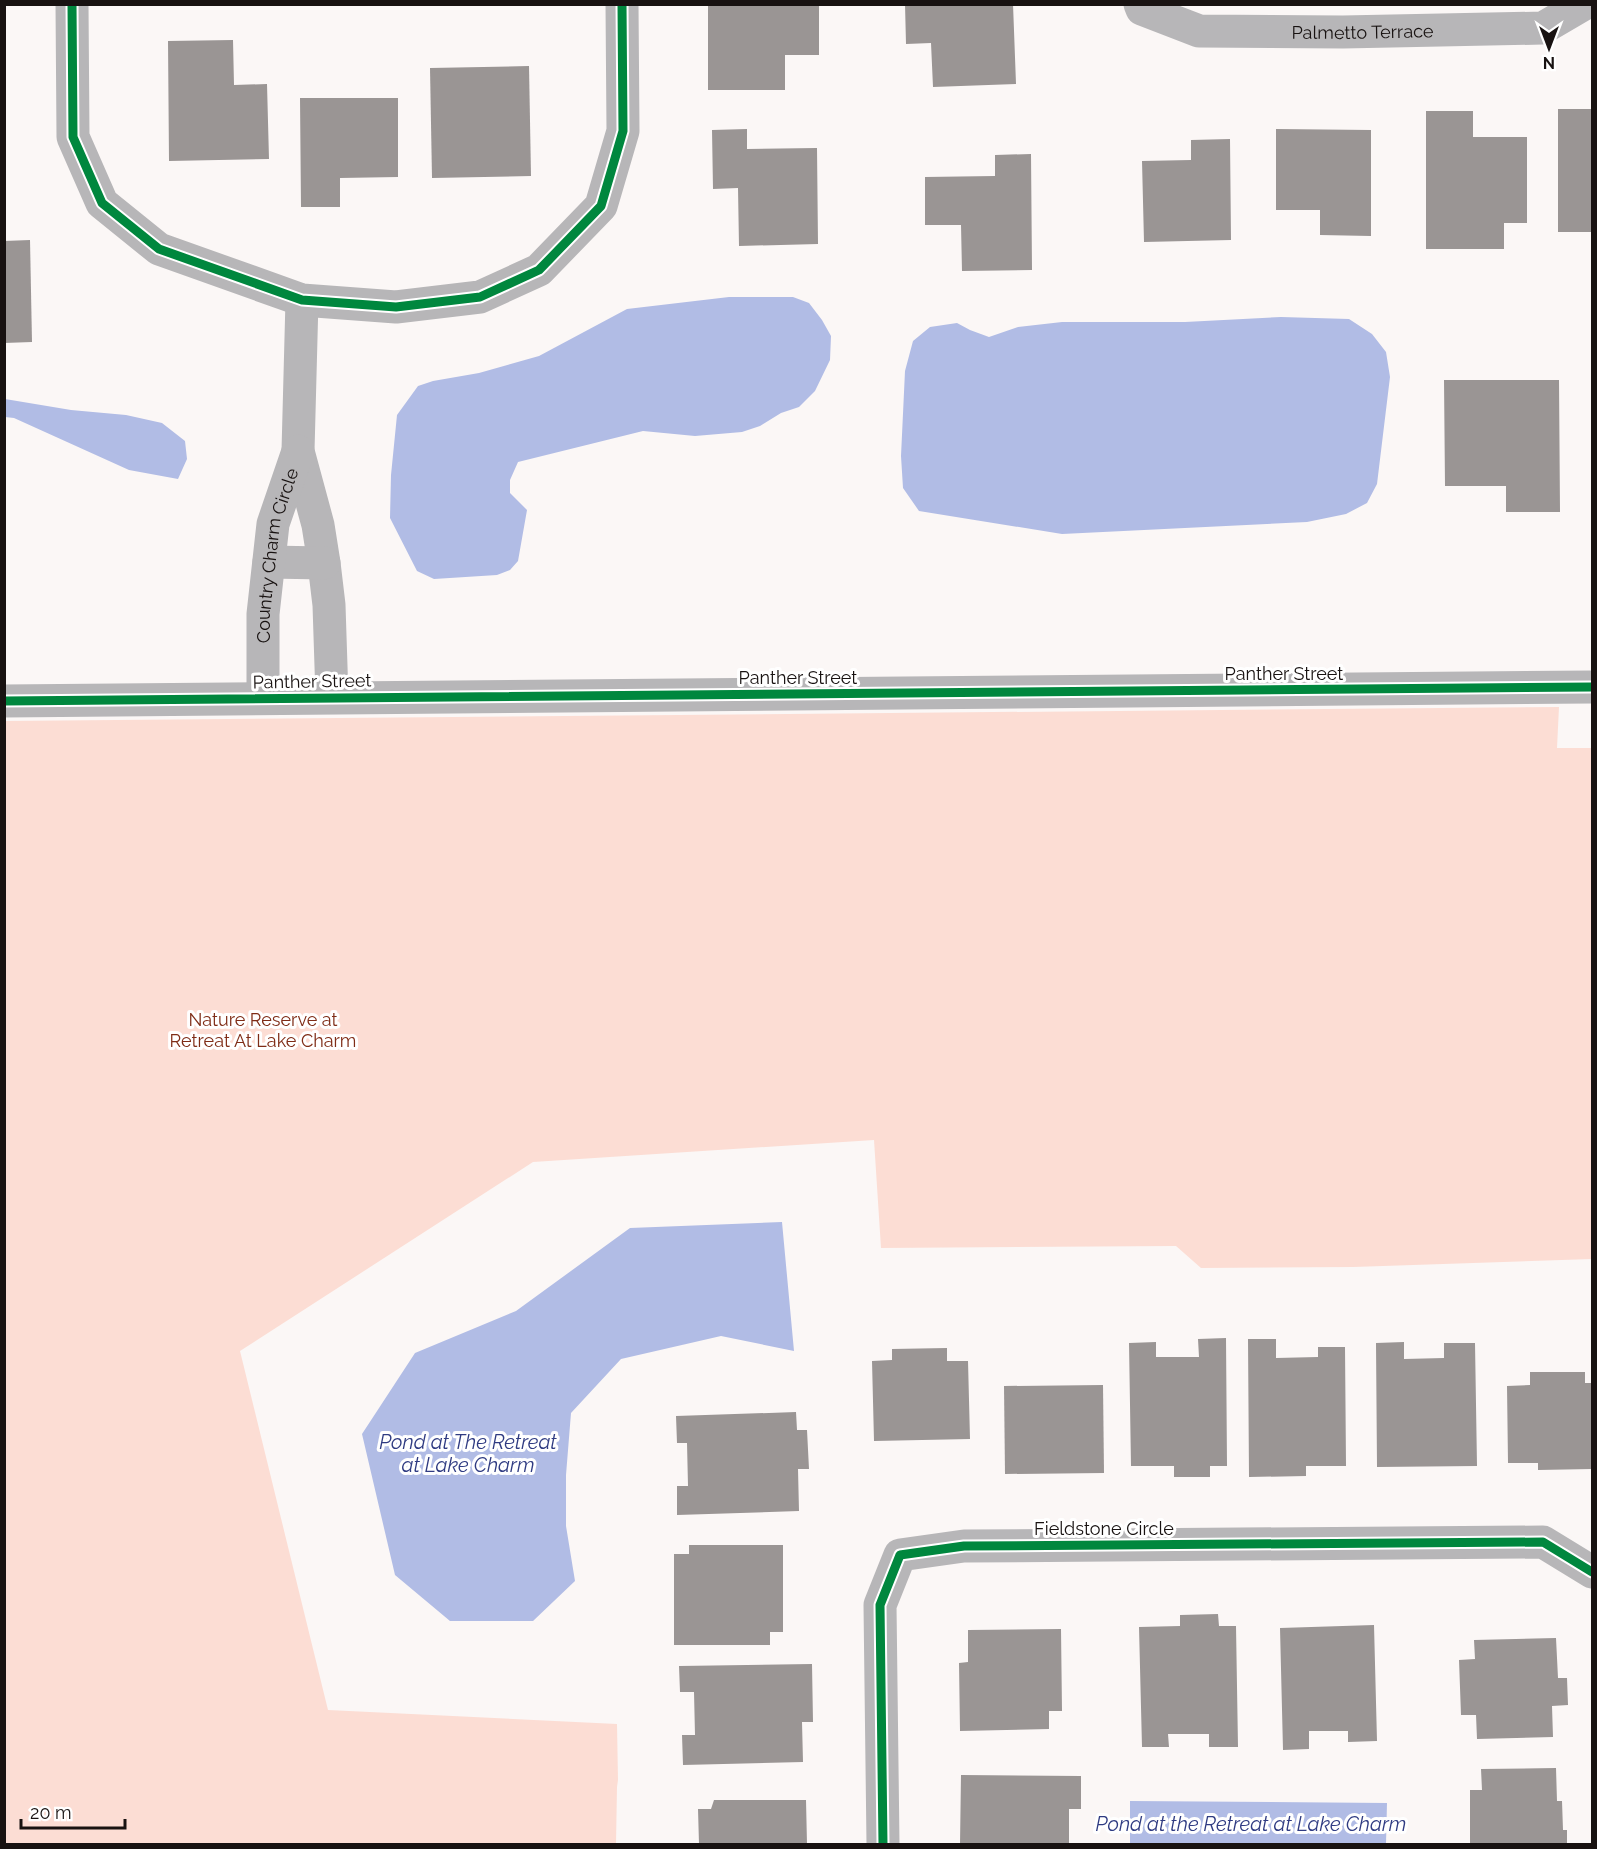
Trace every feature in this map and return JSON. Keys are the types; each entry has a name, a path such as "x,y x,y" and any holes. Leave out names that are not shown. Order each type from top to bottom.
{"street":[{"path":"72,4 73,137 102,203 159,249 302,300 396,307 480,297 539,270 601,206 623,131 622,4"},
{"name":"Palmetto Terrace","path":"1140,4 1142,9 1199,31 1343,32 1543,28 1584,4"},
{"name":"Country Charm Circle","path":"302,300 298,451 318,525 324,562 329,605 332,697"},
{"name":"Country Charm Circle","path":"263,698 263,614 273,524 298,451"},
{"path":"269,562 324,562"},
{"name":"Panther Street","path":"4,701 1593,687"},
{"name":"Fieldstone Circle","path":"883,1845 880,1605 900,1555 964,1546 1544,1542 1593,1572"}],"green space":[{"name":"Nature Reserve at Retreat At Lake Charm","path":"1559,707 1557,748 1592,748 1592,1259 1353,1267 1201,1268 1176,1246 881,1248 874,1140 533,1162 240,1351 328,1710 617,1724 616,1844 5,1844 5,721"}],"water":[{"path":"729,297 793,297 809,303 822,320 831,336 830,360 815,391 799,407 742,432 695,436 643,431 518,462 510,480 510,493 527,510 518,561 510,570 497,575 434,579 417,571 390,518 391,475 397,415 418,386 479,373 539,356 627,309"},
{"path":"1281,317 1349,319 1372,334 1386,352 1390,377 1377,484 1367,503 1346,514 1307,522 1062,534 919,511 903,488 901,456 905,371 913,341 930,327 957,323 989,337 1018,327 1062,322 1185,322"},
{"path":"5,399 71,410 126,415 162,423 185,441 187,459 178,479 129,470 14,418 5,417"},
{"name":"Pond at The Retreat at Lake Charm","path":"782,1222 794,1351 721,1336 621,1359 571,1413 566,1475 566,1526 575,1581 533,1621 450,1621 395,1575 362,1434 415,1353 516,1311 630,1228"},
{"name":"Pond at the Retreat at Lake Charm","path":"1130,1801 1387,1803 1386,1844 1130,1844"}],"building":[{"path":"708,4 819,4 819,55 785,55 785,90 708,90"},
{"path":"905,4 1013,4 1016,84 933,87 931,43 906,44"},
{"path":"233,40 234,85 267,84 269,159 169,161 168,41"},
{"path":"529,66 531,176 432,178 430,68"},
{"path":"300,98 398,98 398,177 340,178 340,207 301,207"},
{"path":"1558,109 1592,109 1592,232 1558,232"},
{"path":"1426,111 1473,111 1473,137 1527,137 1527,223 1504,223 1504,249 1426,249"},
{"path":"747,129 747,149 817,148 818,244 739,246 738,188 713,189 712,130"},
{"path":"1276,129 1371,130 1371,236 1320,235 1320,210 1276,210"},
{"path":"1230,139 1231,240 1144,242 1142,161 1191,160 1191,140"},
{"path":"1031,154 1032,270 962,271 961,225 925,225 925,177 995,176 995,155"},
{"path":"30,240 32,342 4,343 4,241"},
{"path":"1444,380 1559,380 1560,512 1506,512 1506,486 1445,486"},
{"path":"1226,1338 1227,1466 1210,1466 1210,1477 1174,1477 1174,1466 1131,1466 1129,1343 1156,1342 1156,1357 1199,1357 1198,1339"},
{"path":"1248,1339 1276,1339 1276,1358 1318,1357 1318,1347 1345,1347 1346,1466 1306,1466 1306,1476 1249,1477"},
{"path":"1404,1342 1404,1359 1444,1358 1444,1343 1475,1343 1477,1466 1377,1467 1376,1343"},
{"path":"947,1348 947,1361 968,1361 970,1439 874,1441 872,1361 892,1360 892,1349"},
{"path":"1530,1372 1585,1372 1585,1383 1592,1383 1592,1469 1538,1470 1538,1463 1508,1463 1507,1386 1530,1385"},
{"path":"1103,1385 1104,1473 1005,1474 1004,1386"},
{"path":"796,1412 797,1430 807,1430 809,1469 798,1469 799,1511 677,1515 677,1486 688,1486 687,1443 677,1443 676,1416"},
{"path":"689,1545 783,1545 783,1632 770,1632 770,1645 674,1645 674,1554 689,1554"},
{"path":"1218,1614 1219,1626 1236,1626 1238,1747 1209,1747 1209,1734 1168,1734 1169,1747 1142,1747 1139,1627 1180,1626 1180,1615"},
{"path":"1374,1625 1377,1741 1348,1742 1348,1731 1309,1731 1309,1749 1283,1750 1280,1628"},
{"path":"1061,1629 1062,1711 1049,1711 1049,1729 960,1731 959,1663 968,1662 968,1630"},
{"path":"1556,1638 1558,1678 1567,1678 1568,1705 1552,1706 1553,1737 1477,1739 1476,1715 1461,1715 1459,1660 1475,1659 1474,1640"},
{"path":"812,1664 813,1722 802,1722 803,1762 683,1765 682,1735 695,1735 694,1692 680,1692 679,1666"},
{"path":"1556,1768 1557,1801 1562,1801 1563,1830 1567,1830 1567,1844 1470,1843 1470,1790 1482,1790 1481,1769"},
{"path":"961,1775 1081,1776 1081,1809 1069,1809 1069,1844 960,1844"},
{"path":"714,1800 806,1800 807,1844 699,1844 698,1809 711,1809"}],"cycle path":[{"path":"72,4 73,137 102,203 159,249 302,300 396,307 480,297 539,270 601,206 623,131 622,4"},
{"path":"4,701 1592,687"},
{"path":"883,1844 880,1605 900,1555 964,1546 1543,1542 1592,1572"}]}
